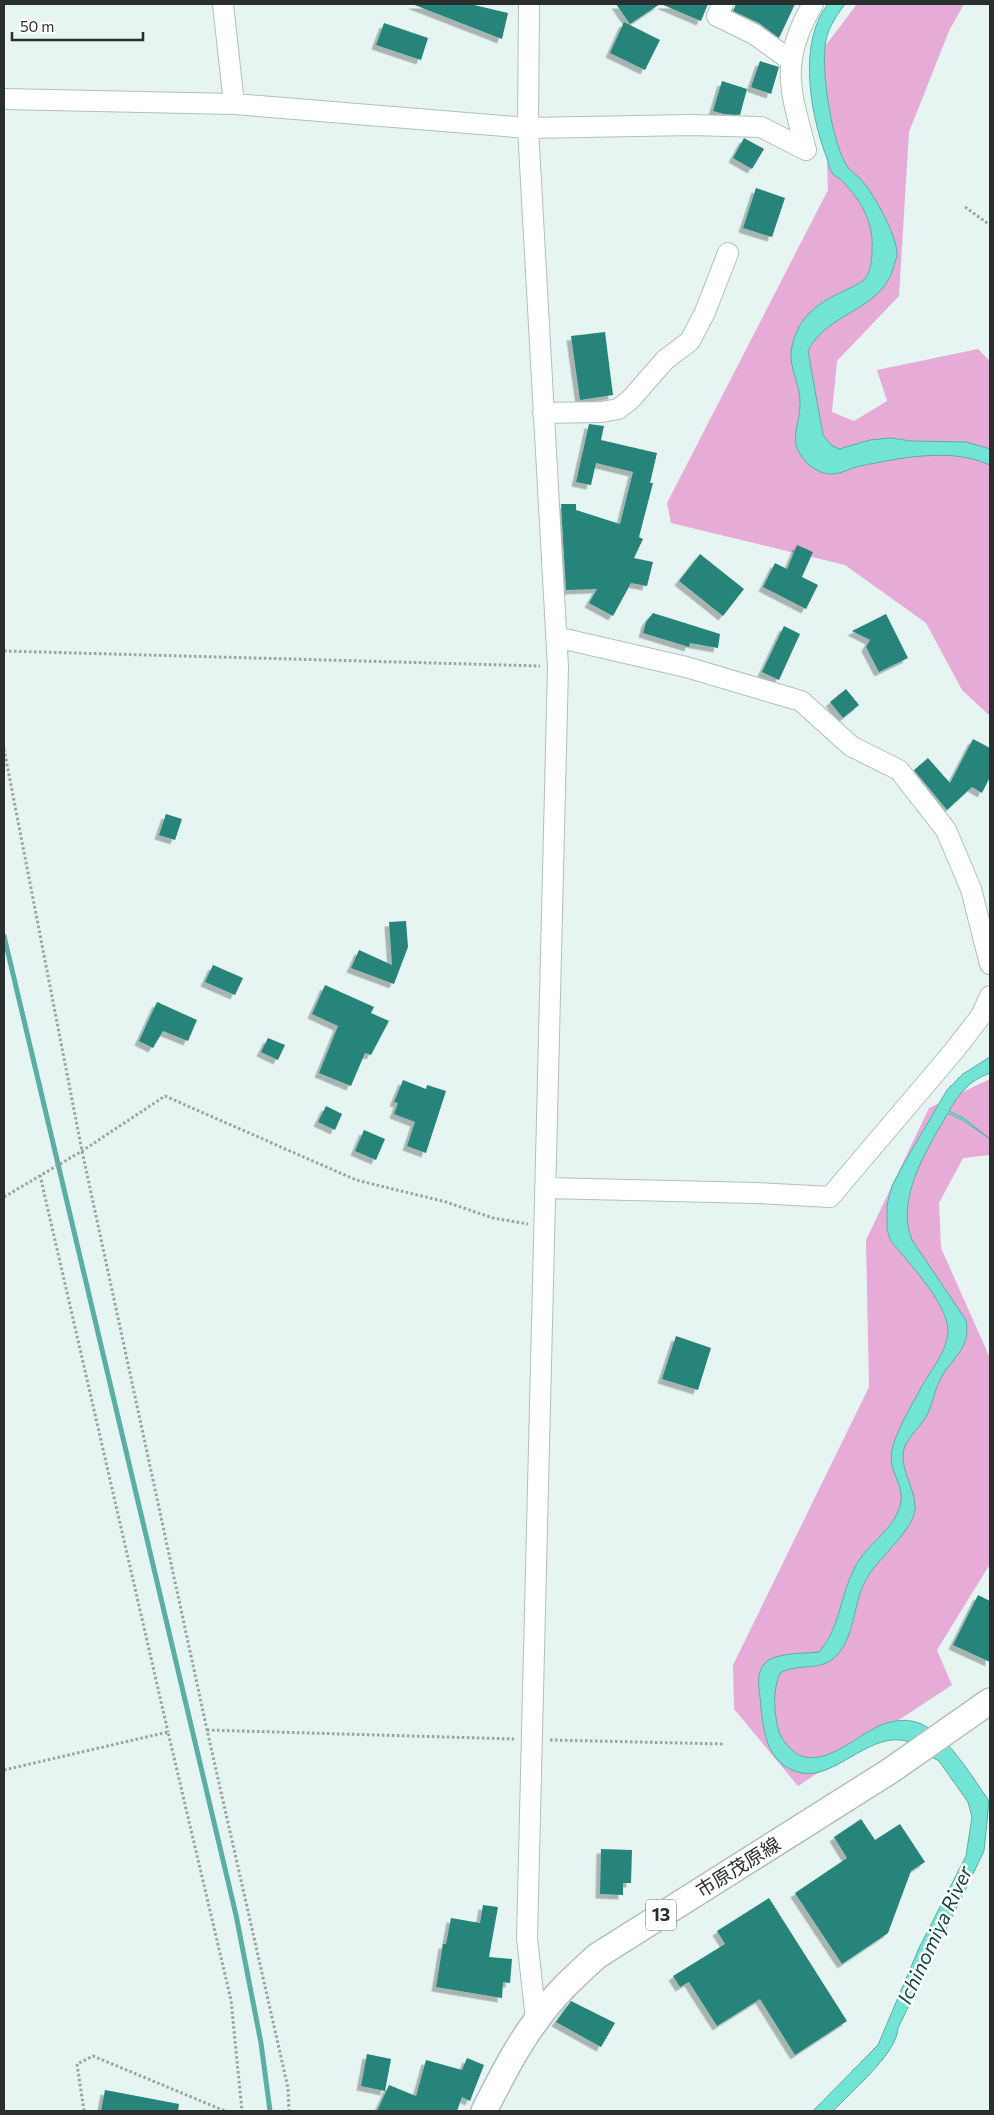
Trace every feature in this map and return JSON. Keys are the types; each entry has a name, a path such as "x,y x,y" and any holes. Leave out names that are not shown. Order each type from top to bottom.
{"main road":[{"name":"市原茂原線","path":"484,2111 506,2067 536,2020 562,1989 597,1956 890,1772 990,1701"}],"street":[{"path":"223,4 234,104"},
{"path":"528,4 528,128 558,667 527,1938 536,2020"},
{"path":"723,4 717,16 754,34 790,60"},
{"path":"4,99 234,104 528,128 692,125 761,127 806,150 790,87 790,60 800,26 813,4"},
{"path":"543,413 602,412 618,409 630,400 665,360 690,341 705,312 728,253"},
{"path":"556,637 686,667 802,701 851,746 899,770 946,830 971,889 990,964"},
{"path":"545,1188 756,1193 830,1197 982,1016 990,996"}],"path":[{"path":"965,207 990,225"},
{"path":"4,651 558,667"},
{"path":"4,749 82,1151 207,1730 288,2088 289,2111"},
{"path":"4,1197 82,1151 165,1096 356,1180 446,1202 492,1218 544,1226"},
{"path":"40,1175 231,2000 242,2111"},
{"path":"207,1730 724,1744"},
{"path":"4,1770 168,1732"},
{"path":"84,2111 76,2064 93,2056 225,2111"}],"shaded area":[{"path":"857,4 964,4 949,31 909,132 899,296 837,361 832,412 854,421 887,401 877,370 978,349 990,361 990,716 962,690 926,623 845,565 671,523 667,503 828,190 823,49"},
{"path":"990,1079 990,1155 963,1158 939,1203 941,1248 990,1358 990,1564 937,1650 952,1685 798,1786 734,1709 733,1665 869,1387 866,1240 929,1108"}],"water":[{"path":"828,4 845,4 829,30 826,40 826,86 832,124 847,166 868,188 879,206 893,237 897,257 887,283 877,294 827,328 808,351 823,435 831,445 839,449 870,440 891,438 911,441 966,442 990,449 990,465 959,456 942,455 908,457 828,474 807,464 797,446 796,433 800,396 791,361 795,336 804,319 818,306 859,283 866,277 872,257 869,222 855,196 830,169 811,98 810,57 813,37 819,19"},
{"name":"Ichinomiya River","path":"990,1057 990,1073 971,1083 957,1098 949,1111 965,1119 990,1139 964,1121 948,1113 923,1158 910,1191 908,1224 912,1240 966,1320 967,1329 964,1344 942,1376 927,1415 905,1446 903,1461 915,1501 913,1517 903,1534 873,1569 863,1585 844,1646 832,1660 825,1663 795,1668 780,1673 777,1680 775,1703 779,1732 790,1748 800,1756 812,1758 823,1756 836,1751 881,1725 891,1722 911,1721 923,1725 934,1732 955,1753 989,1801 984,1851 898,2028 896,2038 890,2049 872,2072 833,2111 813,2111 878,2045 919,1948 966,1856 972,1817 968,1802 939,1761 930,1756 929,1752 901,1740 875,1744 826,1770 802,1773 789,1769 780,1762 768,1743 762,1720 759,1676 764,1664 775,1657 819,1652 833,1630 849,1579 855,1567 867,1550 891,1524 899,1509 901,1494 893,1469 891,1454 893,1446 898,1431 942,1353 948,1330 941,1308 926,1283 891,1241 887,1230 887,1205 892,1186 947,1090 963,1074"}],"building":[{"path":"412,4 470,4 508,13 502,39"},
{"path":"616,4 660,4 630,24"},
{"path":"661,4 708,4 701,21"},
{"path":"736,4 795,4 779,38 759,23 733,11"},
{"path":"624,22 660,40 645,70 610,53"},
{"path":"384,23 428,38 421,60 376,45"},
{"path":"760,61 779,67 771,94 751,87"},
{"path":"722,81 747,89 740,115 713,111"},
{"path":"744,138 764,149 752,169 733,158"},
{"path":"756,188 785,198 772,237 743,228"},
{"path":"605,332 613,395 580,400 571,336"},
{"path":"589,424 604,426 601,440 657,453 650,483 653,483 639,537 643,539 634,558 653,562 647,586 631,583 613,616 589,603 597,589 566,590 561,504 576,504 576,510 620,524 633,472 596,463 591,485 576,482"},
{"path":"797,545 813,552 802,577 818,585 806,609 763,587 775,563 787,569"},
{"path":"700,554 744,589 723,616 679,581"},
{"path":"653,613 720,634 718,648 690,643 689,647 643,633 646,622"},
{"path":"886,614 908,658 879,672 866,647 870,640 852,631"},
{"path":"784,626 800,634 779,680 762,672"},
{"path":"846,689 859,705 843,718 830,702"},
{"path":"973,739 990,748 990,777 982,793 972,787 947,810 914,770 928,758 950,783"},
{"path":"166,814 182,819 175,840 159,835"},
{"path":"406,921 408,947 394,984 351,968 359,950 392,965 389,922"},
{"path":"213,965 243,978 235,995 205,982"},
{"path":"325,985 374,1007 371,1013 389,1021 371,1055 365,1053 351,1086 319,1073 338,1026 312,1014"},
{"path":"157,1002 197,1020 188,1041 163,1031 153,1048 139,1041"},
{"path":"268,1038 285,1045 278,1060 261,1052"},
{"path":"403,1080 426,1089 427,1085 446,1091 426,1153 407,1146 415,1122 394,1114 398,1103 394,1102"},
{"path":"326,1106 342,1114 335,1130 318,1122"},
{"path":"364,1130 385,1139 376,1160 355,1151"},
{"path":"676,1336 711,1348 698,1390 662,1379"},
{"path":"978,1595 990,1601 990,1662 953,1645"},
{"path":"861,1819 875,1840 900,1824 925,1862 911,1871 888,1933 842,1964 795,1893 847,1858 834,1837"},
{"path":"601,1849 632,1850 631,1883 623,1883 623,1895 600,1894"},
{"path":"769,1898 847,2021 795,2055 760,1999 717,2026 689,1982 680,1987 673,1976 725,1944 717,1931"},
{"path":"483,1905 498,1907 489,1957 512,1959 510,1983 503,1982 502,1998 436,1987 443,1944 446,1944 451,1918 480,1923"},
{"path":"571,2001 615,2023 601,2047 556,2022"},
{"path":"367,2054 391,2059 385,2091 361,2086"},
{"path":"467,2058 484,2065 470,2101 462,2097 457,2111 377,2111 389,2085 416,2096 426,2060 462,2070"},
{"path":"105,2090 179,2104 178,2111 101,2111"}],"waterway":[{"path":"4,936 236,1915 261,2043 270,2111"}]}
